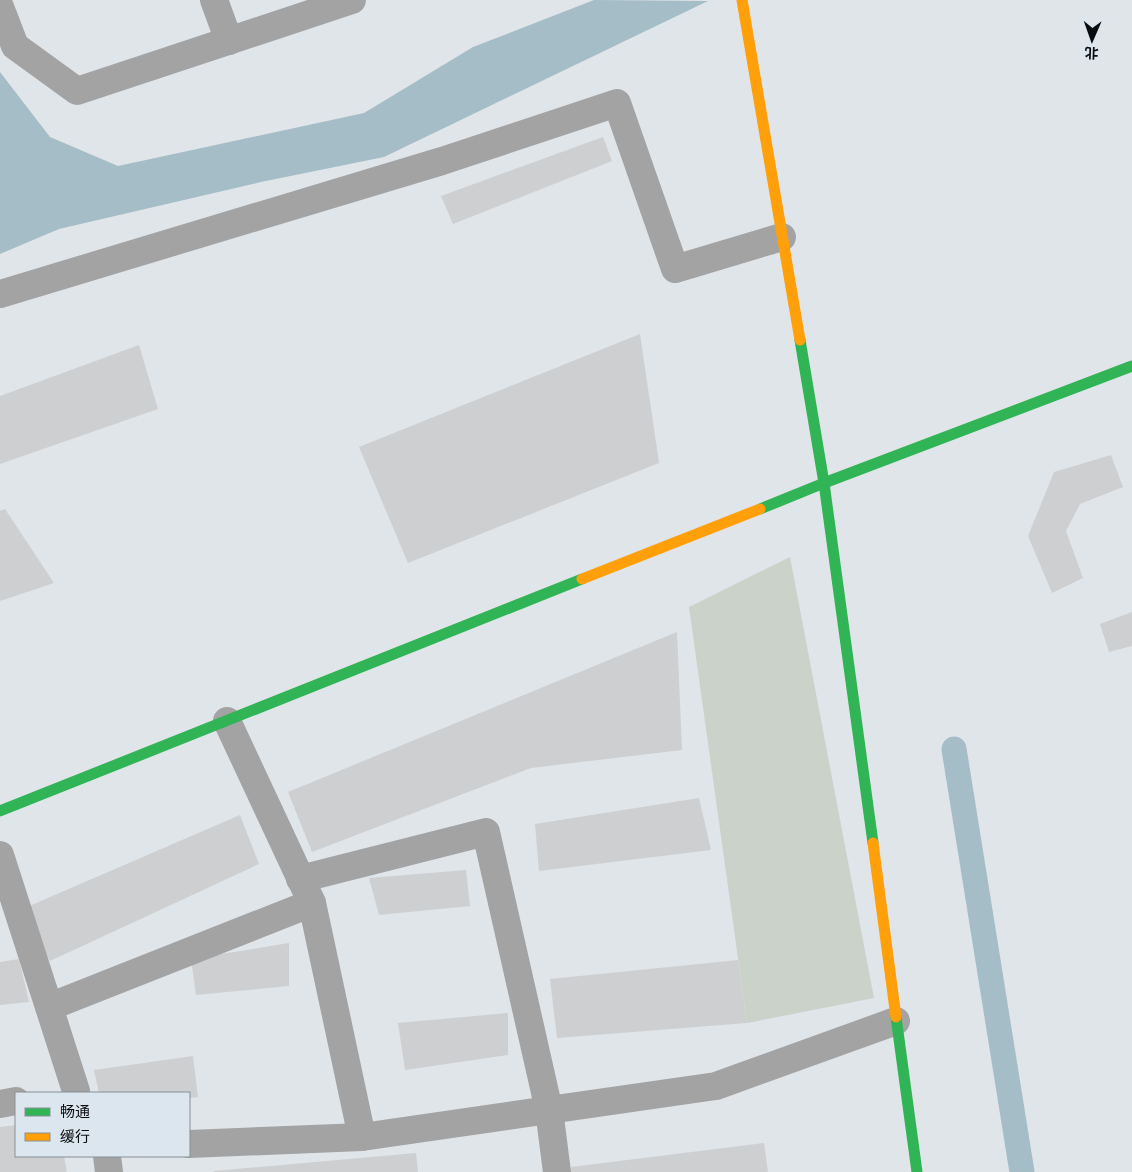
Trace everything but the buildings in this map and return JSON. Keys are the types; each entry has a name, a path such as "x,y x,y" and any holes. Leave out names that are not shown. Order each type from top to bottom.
{"street":[{"path":"214,0 229,41"},
{"path":"0,7 14,46 77,91 352,0"},
{"path":"742,0 824,483 916,1172"},
{"path":"0,294 442,161 617,103 675,269 782,237"},
{"path":"0,811 824,483 1132,366"},
{"path":"227,721 312,903 362,1137"},
{"path":"300,878 486,832 550,1110 557,1172"},
{"path":"0,855 49,1007 72,1092"},
{"path":"49,1007 312,903"},
{"path":"190,1144 362,1137 716,1086 896,1021"},
{"path":"0,1104 15,1101"},
{"path":"107,1157 109,1172"}],"shaded area":[{"path":"790,557 874,998 747,1023 689,607"}],"water":[{"path":"594,0 708,1 384,157 261,182 59,229 0,254 0,72 50,137 118,166 364,113 473,47"}],"waterway":[{"path":"954,749 1022,1172"}],"traffic: fast":[{"path":"800,340 824,483 1132,366"},
{"path":"760,509 824,483 873,843"},
{"path":"0,811 582,579"},
{"path":"896,1017 917,1172"}],"traffic: slow":[{"path":"742,0 800,340"},
{"path":"582,579 760,509"},
{"path":"873,843 896,1017"}]}
